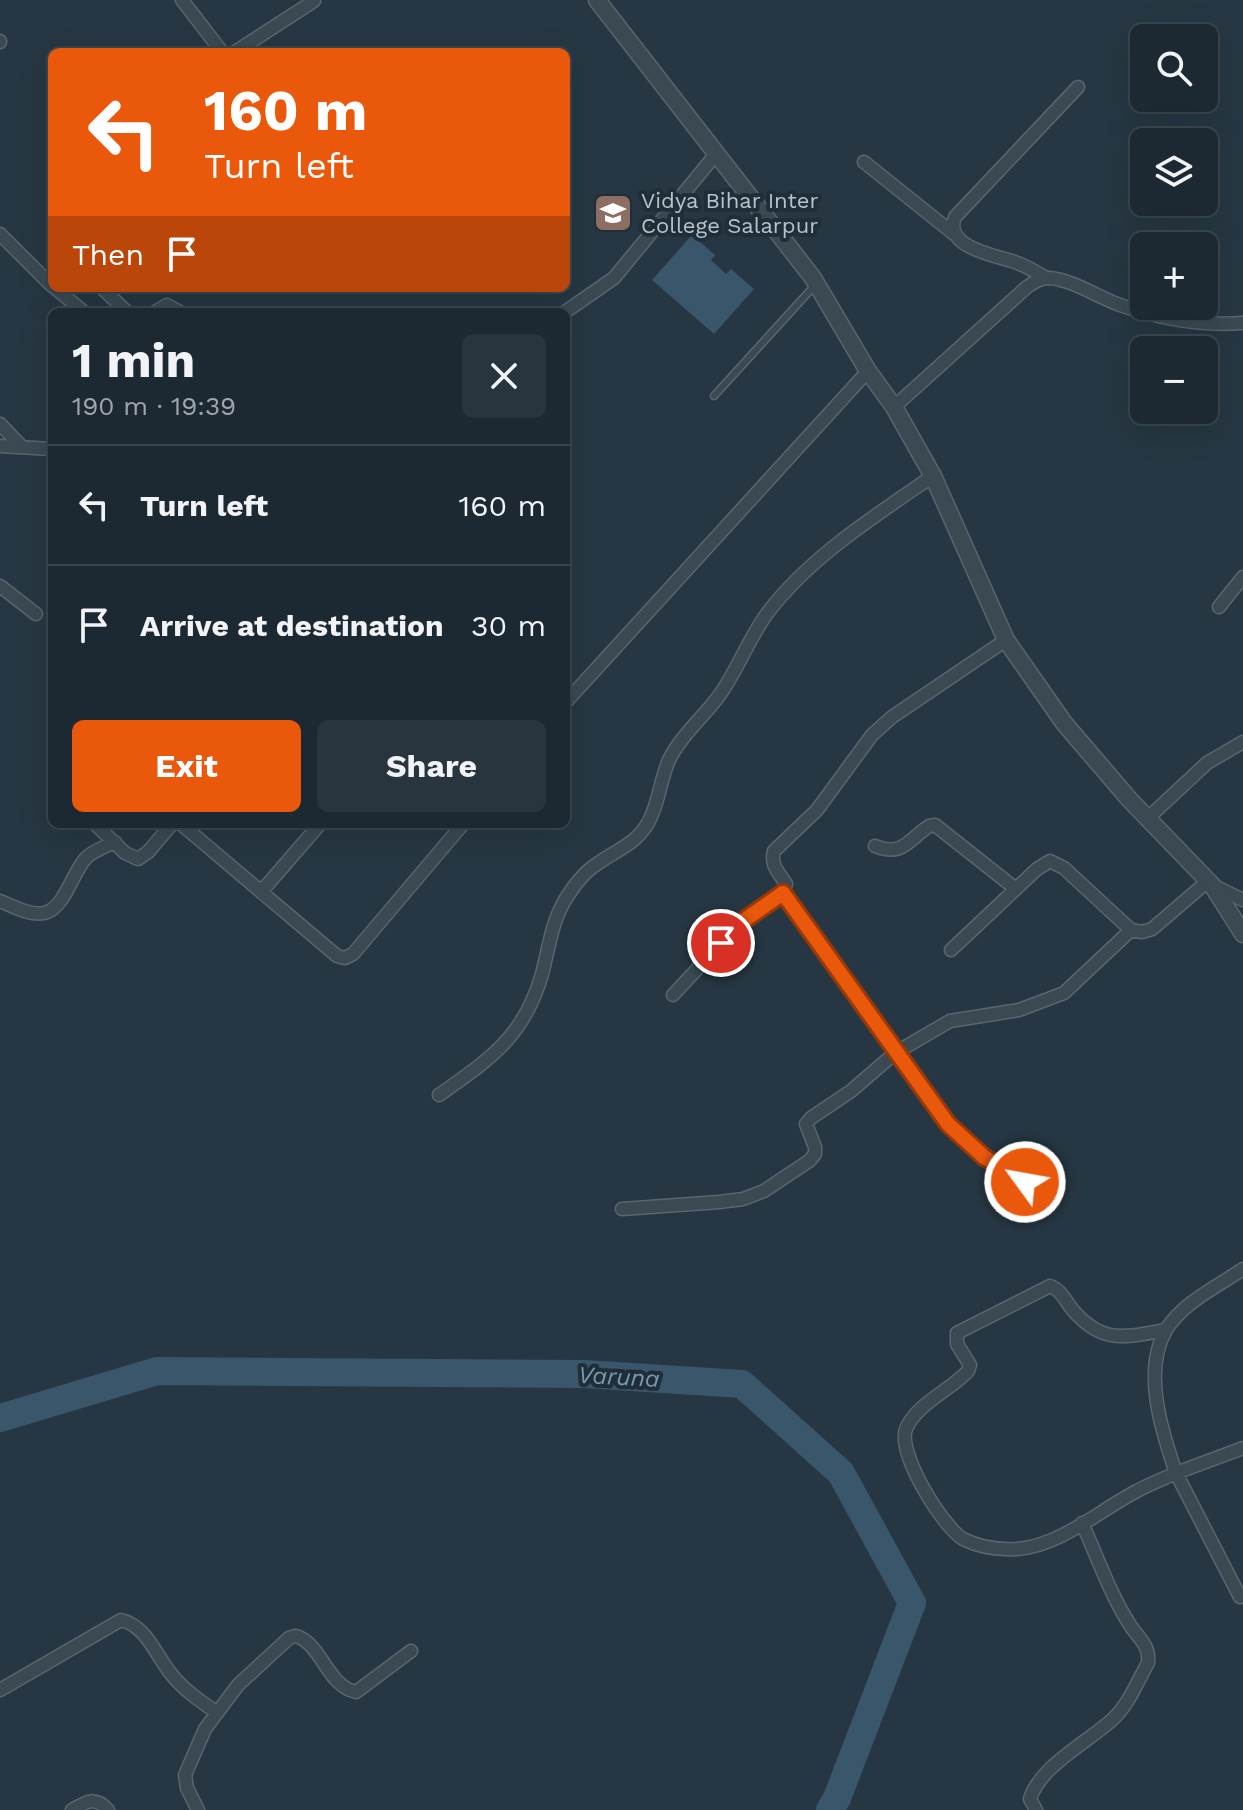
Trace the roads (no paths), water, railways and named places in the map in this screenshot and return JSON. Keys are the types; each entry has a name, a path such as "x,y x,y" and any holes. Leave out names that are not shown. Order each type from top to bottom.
{"street":[{"path":"182,0 219,48"},
{"path":"597,0 816,284 868,371 894,407 933,476 1006,640 1064,723 1210,883 1243,934"},
{"path":"241,48 314,1"},
{"path":"954,234 952,226 955,217 1078,87"},
{"path":"570,309 614,278 716,154"},
{"path":"864,162 978,251 1029,267 1046,278 1065,281 1119,305 1165,318 1209,326 1243,323"},
{"path":"0,234 48,282"},
{"path":"894,407 1027,287 1046,278"},
{"path":"59,292 79,308"},
{"path":"106,292 123,308"},
{"path":"570,697 868,371"},
{"path":"0,424 21,446"},
{"path":"1,447 48,449"},
{"path":"439,1095 495,1055 514,1035 529,1012 539,987 554,921 566,898 594,866 629,845 649,822 669,760 736,671 766,615 795,583 845,539 933,476"},
{"path":"1219,607 1243,577"},
{"path":"0,586 36,614"},
{"path":"673,995 739,924 783,893 786,884 774,866 774,851 817,810 872,735 892,717 1006,640"},
{"path":"1148,818 1207,763 1243,742"},
{"path":"875,846 888,851 900,849 929,826 935,825 1016,889"},
{"path":"99,828 138,859 169,828"},
{"path":"186,828 337,956 345,958 353,954 460,828"},
{"path":"261,892 317,828"},
{"path":"0,901 30,912 52,910 65,894 84,859 115,842"},
{"path":"951,950 1050,861 1057,862 1131,930 1142,932 1152,929 1210,883"},
{"path":"1210,883 1240,893"},
{"path":"783,893 895,1053 962,1139 984,1157 1025,1182"},
{"path":"622,1209 743,1199 764,1191 815,1154 806,1124 811,1118 851,1091 895,1053 950,1021 1019,1010 1064,993 1131,930"},
{"path":"1240,1597 1176,1473 1156,1399 1157,1352 1166,1330 1191,1305 1243,1269"},
{"path":"1166,1330 1120,1338 1108,1336 1078,1315 1061,1292 1050,1286 957,1333 957,1344 970,1365 968,1371 919,1412 908,1425 904,1438 913,1467 944,1521 962,1538 989,1548 1019,1549 1047,1542 1138,1490 1243,1448"},
{"path":"1036,1810 1030,1799 1032,1791 1062,1758 1117,1716 1148,1663 1149,1653 1145,1642 1134,1631 1122,1610 1082,1523"},
{"path":"0,1690 121,1620 131,1622 140,1629 172,1675 216,1712"},
{"path":"198,1810 187,1788 185,1775 205,1729 238,1685 289,1638 296,1636 306,1641 343,1687 356,1692 411,1651"},
{"path":"72,1810 92,1800 97,1800 108,1810"}],"lane":[{"path":"714,396 816,284"}],"water":[{"path":"692,235 715,255 711,260 726,274 731,269 754,289 714,334 652,280"}],"waterway":[{"name":"Varuna","path":"0,1418 157,1371 584,1374 742,1384 841,1473 912,1603 830,1810"}],"place":[{"name":"Vidya Bihar Inter College Salarpur","path":"613,213"}]}
